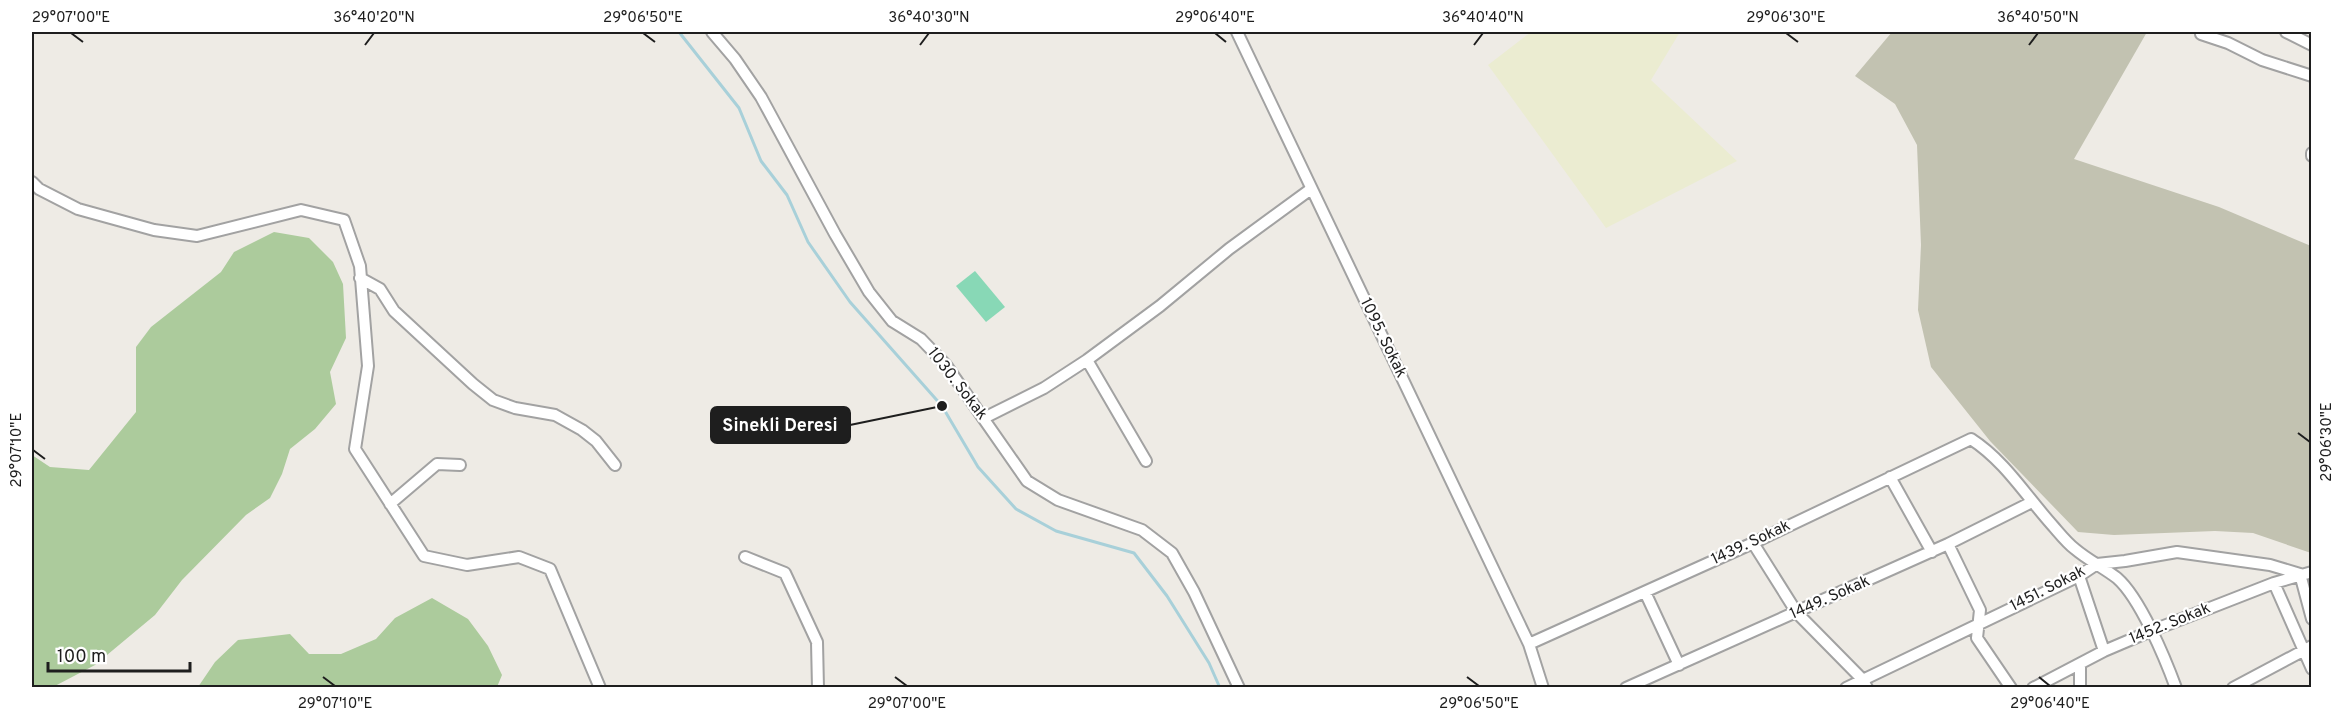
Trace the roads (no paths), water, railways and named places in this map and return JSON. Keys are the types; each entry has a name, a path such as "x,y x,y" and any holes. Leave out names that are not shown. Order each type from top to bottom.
{"street":[{"name":"1030. Sokak","path":"712,32 735,59 761,97 829,224 869,292 892,321 921,339 946,366 1027,481 1058,500 1142,530 1173,553 1239,687"},
{"name":"1095. Sokak","path":"1237,32 1529,644 1543,687"},
{"path":"2286,32 2312,45"},
{"path":"2201,34 2228,43 2262,60 2312,76"},
{"path":"32,182 39,189 78,209 154,230 197,236 300,210 344,220 360,267 368,366 354,449 424,556 467,565 519,557 550,569 600,687"},
{"path":"984,418 1044,388 1087,360 1160,306 1229,249 1311,189"},
{"path":"360,278 380,289 394,311 493,400 515,408 555,415 596,441 615,465"},
{"path":"1087,360 1146,461"},
{"name":"1439. Sokak","path":"1529,644 1753,543 1971,439 1985,448 2032,502"},
{"path":"390,504 437,464 460,465"},
{"path":"1890,477 1932,552"},
{"path":"2032,502 2074,549 2118,579 2127,589 2151,631 2176,687"},
{"name":"1449. Sokak","path":"1626,687 1932,552 2032,502"},
{"path":"1753,543 1797,613 1865,684"},
{"path":"1948,544 1980,610 1977,638 2011,687"},
{"name":"1451. Sokak","path":"1846,687 1865,684 1978,624 2079,576 2097,564 2177,552 2270,565 2300,574"},
{"path":"745,557 786,573 817,642 818,687"},
{"name":"1452. Sokak","path":"2033,687 2104,651 2151,631 2274,583 2312,572"},
{"path":"2300,574 2312,619"},
{"path":"2079,576 2104,651"},
{"path":"2274,583 2307,649 2312,669"},
{"path":"1645,592 1678,665"},
{"path":"2233,687 2307,649"},
{"path":"2080,665 2080,687"}],"waterway":[{"path":"679,32 739,108 761,161 787,195 808,242 850,302 942,406 978,467 1016,509 1056,531 1134,553 1167,596 1209,663 1220,688"}],"place":[{"name":"Sinekli Deresi","path":"942,406"}]}
